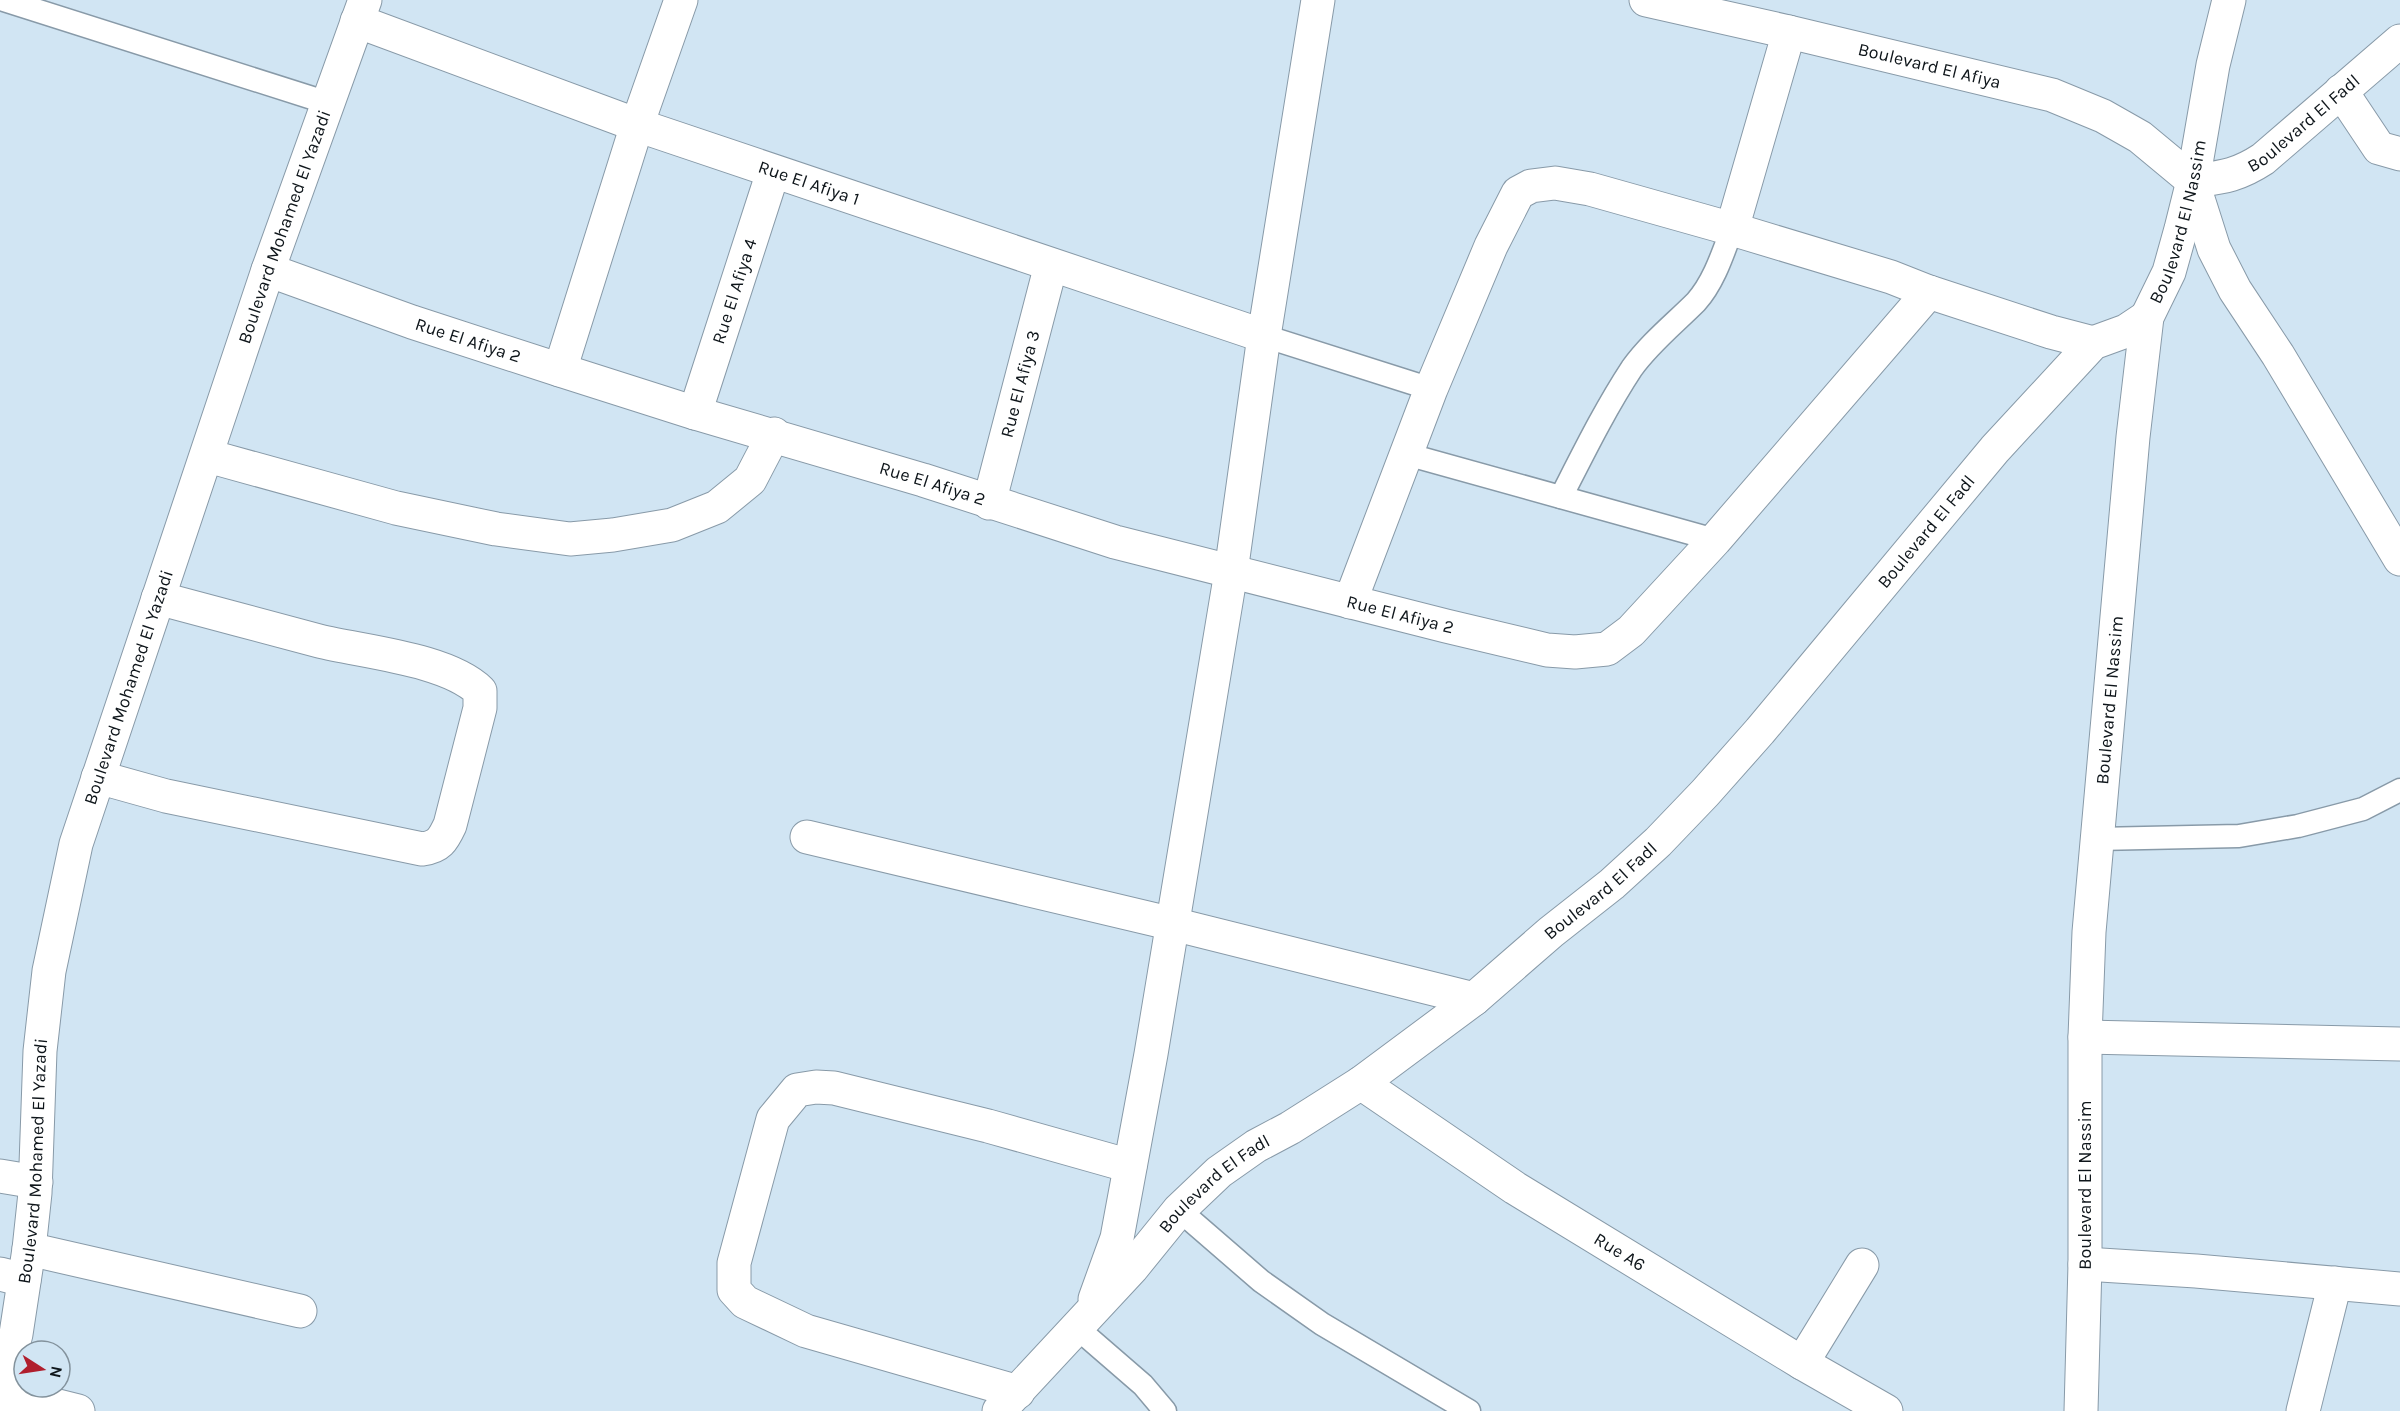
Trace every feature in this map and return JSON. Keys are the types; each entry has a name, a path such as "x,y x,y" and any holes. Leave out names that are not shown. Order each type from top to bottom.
{"street":[{"path":"560,370 637,125 681,0"},
{"path":"1083,1320 1117,1238 1130,1166 1173,924 1231,572 1264,336 1318,0"},
{"name":"Boulevard El Afiya","path":"1646,0 2052,95 2103,116 2140,137 2193,181"},
{"name":"Boulevard El Nassim","path":"2080,1411 2085,1264 2085,1037 2089,932 2133,437 2147,317 2169,272 2193,181 2213,65 2229,0"},
{"name":"Boulevard Mohamed El Yazadi","path":"1,1396 15,1334 18,1267 36,1182 39,1051 49,971 76,844 158,597 208,456 268,270 361,10"},
{"name":"Rue El Afiya 1","path":"361,10 637,125 1264,336"},
{"path":"1732,229 1789,32"},
{"name":"Boulevard El Fadl","path":"2193,181 2243,172 2262,159 2400,41"},
{"path":"2341,91 2379,148 2400,154"},
{"name":"Rue El Afiya 4","path":"695,413 773,172"},
{"path":"2193,181 2214,249 2235,290 2397,545"},
{"path":"1350,602 1431,390 1491,246 1518,193 1531,186 1555,183 1590,189 1891,277 1929,292 2093,343"},
{"name":"Rue El Afiya 3","path":"989,503 1051,265"},
{"name":"Rue El Afiya 2","path":"268,270 412,322 560,370 695,413 774,434 923,480 1114,542 1547,650 1575,652 1607,649 1631,631 1715,540"},
{"path":"1715,540 1929,292"},
{"name":"Boulevard El Fadl","path":"1009,1402 1132,1268 1179,1210 1219,1172 1256,1146 1290,1128 1361,1083 1474,999 1551,932 1612,884 1706,793 1995,449 2093,343 2126,331 2147,317"},
{"path":"208,456 396,508 496,529 570,539 613,535 672,525 717,507 750,480 774,434"},
{"path":"98,777 166,796 422,849 435,847 442,841 450,825 480,708 480,692 470,682 443,670 320,642 158,597"},
{"path":"807,837 1173,924 1474,999"},
{"path":"2085,1037 2400,1044"},
{"name":"Rue A6","path":"1361,1083 1515,1188 1802,1363 1886,1411"},
{"path":"1009,1402 806,1331 745,1302 734,1290 734,1263 773,1119 796,1090 816,1087 834,1088 988,1126 1130,1166"},
{"path":"0,1176 36,1182"},
{"path":"2085,1264 2400,1289"},
{"path":"1802,1363 1862,1265"},
{"path":"18,1267 300,1311"},
{"path":"2303,1411 2335,1283"},
{"path":"1,1396 78,1411"}],"lane":[{"path":"4,0 328,103"},
{"path":"1561,497 1611,402 1633,368 1657,338 1697,301 1711,280 1732,229"},
{"path":"1264,336 1431,390"},
{"path":"1406,454 1715,540"},
{"path":"2097,839 2239,836 2298,826 2363,809 2400,790"},
{"path":"1179,1210 1261,1281 1322,1324 1469,1411"},
{"path":"1083,1320 1165,1411"}]}
